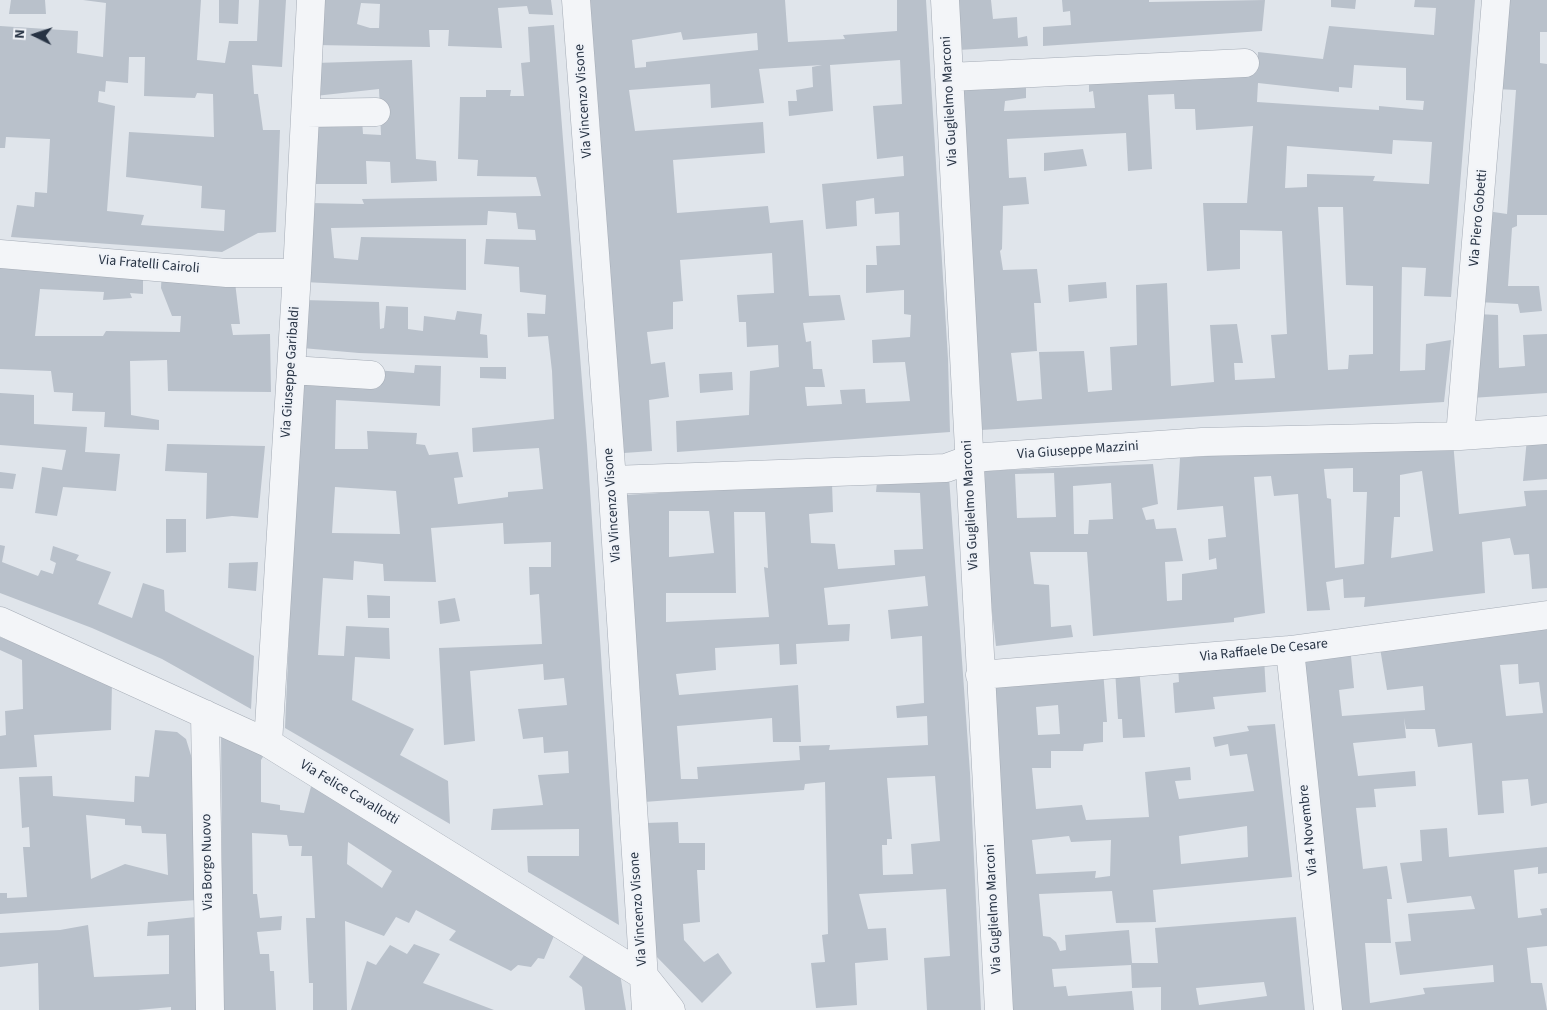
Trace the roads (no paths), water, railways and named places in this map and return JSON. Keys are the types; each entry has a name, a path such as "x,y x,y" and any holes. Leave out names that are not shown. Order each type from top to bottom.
{"street":[{"name":"Via Giuseppe Garibaldi","path":"268,743 298,273 311,0"},
{"name":"Via Vincenzo Visone","path":"576,0 612,480 646,1010"},
{"name":"Via Guglielmo Marconi","path":"945,0 968,460 980,676 985,731 998,1010"},
{"name":"Via Piero Gobetti","path":"1460,436 1496,0"},
{"path":"949,77 1245,63"},
{"path":"306,113 376,112"},
{"name":"Via Fratelli Cairoli","path":"0,254 227,273 298,273"},
{"path":"291,370 371,375"},
{"name":"Via Giuseppe Mazzini","path":"612,480 946,468 968,460 1202,442 1460,436 1547,430"},
{"name":"Via Raffaele De Cesare","path":"980,676 1290,650 1547,615"},
{"name":"Via Felice Cavallotti","path":"0,620 268,743 644,976 671,1010"},
{"name":"Via 4 Novembre","path":"1290,650 1328,1010"},
{"name":"Via Borgo Nuovo","path":"205,714 210,1010"}]}
